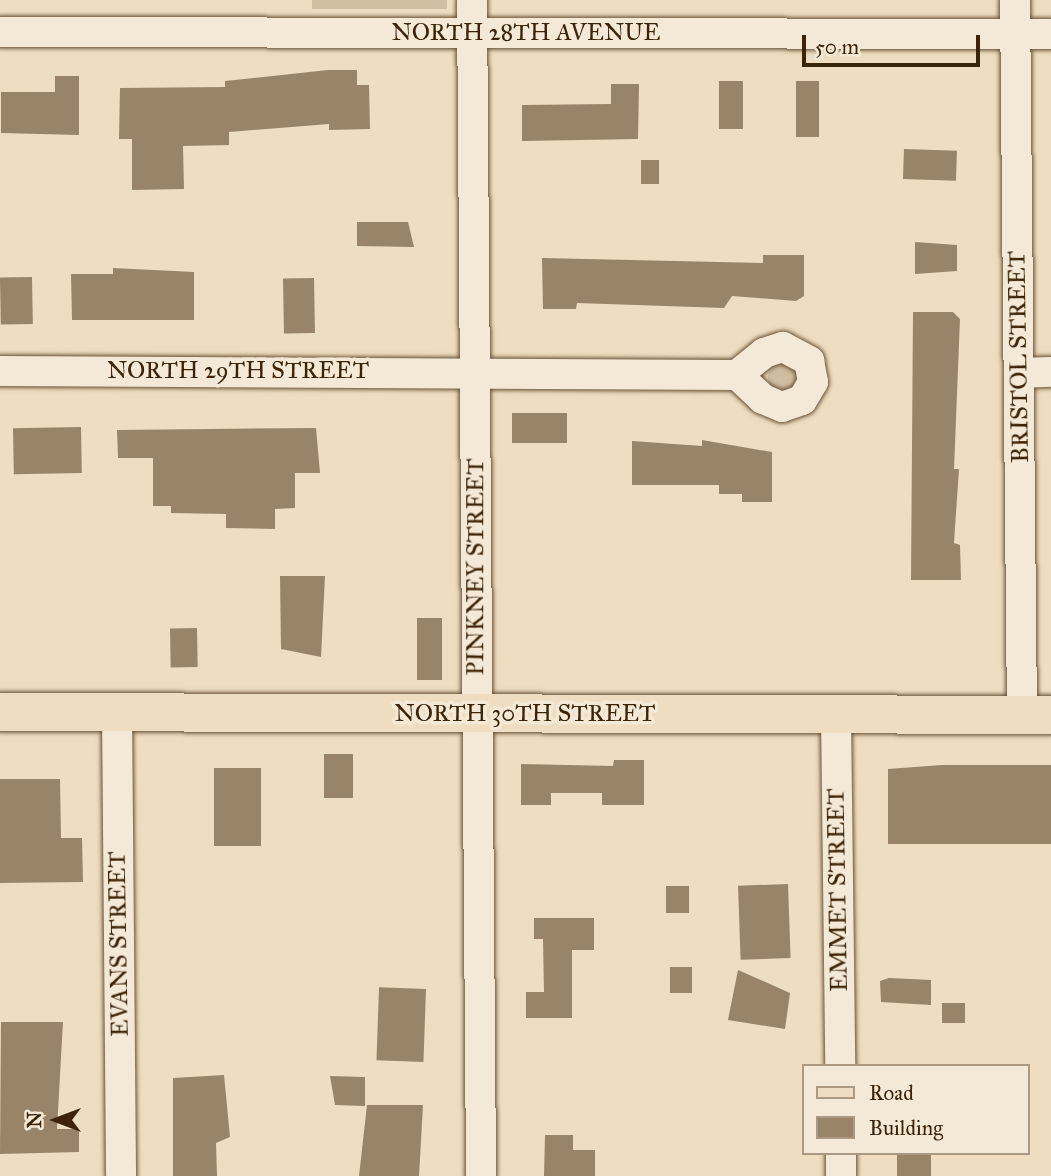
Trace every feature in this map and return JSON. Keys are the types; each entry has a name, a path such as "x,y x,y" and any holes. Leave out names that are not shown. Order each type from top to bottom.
{"main road":[{"name":"NORTH 30TH STREET","path":"0,712 1037,715"}],"street":[{"name":"PINKNEY STREET","path":"472,0 481,1176"},
{"name":"BRISTOL STREET","path":"1016,0 1019,373 1037,715"},
{"name":"NORTH 28TH AVENUE","path":"0,32 1051,34"},
{"name":"NORTH 29TH STREET","path":"0,371 476,371 737,375"},
{"path":"1019,373 1051,372"},
{"name":"EVANS STREET","path":"117,712 121,1176"},
{"name":"EMMET STREET","path":"836,715 839,1064"},
{"path":"841,1155 841,1176"}],"shaded area":[{"path":"312,0 447,0 447,9 312,9"},
{"path":"782,363 792,367 796,377 792,387 782,391 772,387 768,377 772,367"}],"building":[{"path":"328,70 357,70 357,85 369,85 370,129 329,130 329,124 229,132 229,145 183,146 184,189 132,190 132,139 119,139 120,88 225,87 225,81"},
{"path":"55,76 79,76 79,135 1,133 1,92 55,92"},
{"path":"719,81 743,81 743,129 719,129"},
{"path":"796,81 819,81 819,137 796,137"},
{"path":"611,84 639,84 638,139 522,141 522,105 611,104"},
{"path":"904,149 957,151 956,181 903,179"},
{"path":"641,160 659,160 659,184 641,184"},
{"path":"357,222 408,222 414,247 357,246"},
{"path":"915,242 957,245 957,271 915,274"},
{"path":"763,255 804,255 804,296 796,301 732,296 724,308 577,303 576,309 543,309 542,258 763,263"},
{"path":"113,268 194,272 194,320 72,320 71,274 113,274"},
{"path":"32,277 33,324 1,325 0,278"},
{"path":"314,278 315,333 284,334 283,279"},
{"path":"913,312 953,312 960,319 954,469 959,469 954,543 960,545 961,580 911,580"},
{"path":"512,413 567,413 567,443 512,443"},
{"path":"81,427 82,473 14,474 13,428"},
{"path":"316,428 320,473 295,473 295,508 275,509 275,529 226,528 226,514 171,513 171,506 153,506 153,458 118,458 117,430"},
{"path":"702,440 772,452 772,502 742,502 742,494 719,494 719,485 632,485 632,441 702,446"},
{"path":"280,576 325,576 321,657 281,649"},
{"path":"417,618 442,618 442,680 417,680"},
{"path":"170,628 197,628 198,667 171,667"},
{"path":"324,754 353,754 353,798 324,798"},
{"path":"614,760 644,760 644,805 602,805 602,793 551,793 551,805 521,805 521,764 613,766"},
{"path":"942,765 1051,765 1051,844 888,844 888,769"},
{"path":"214,768 261,768 261,846 214,846"},
{"path":"0,779 60,779 61,838 82,838 83,882 0,883"},
{"path":"788,884 791,958 741,960 738,886"},
{"path":"666,886 689,886 689,913 666,913"},
{"path":"534,918 594,918 594,950 572,950 572,1018 526,1018 526,992 544,992 543,939 534,939"},
{"path":"670,967 692,967 692,993 670,993"},
{"path":"738,970 790,993 785,1029 728,1020"},
{"path":"889,978 931,980 931,1005 881,1002 880,981"},
{"path":"379,987 426,989 423,1062 376,1060"},
{"path":"942,1003 965,1003 965,1023 942,1023"},
{"path":"1,1022 63,1022 57,1129 79,1129 79,1152 0,1154"},
{"path":"224,1075 230,1137 216,1143 217,1176 173,1176 173,1078"},
{"path":"330,1076 365,1077 365,1106 335,1105"},
{"path":"367,1105 423,1105 419,1176 359,1176"},
{"path":"545,1135 573,1135 573,1150 595,1150 595,1176 544,1176"},
{"path":"897,1155 931,1155 931,1176 897,1176"}]}
